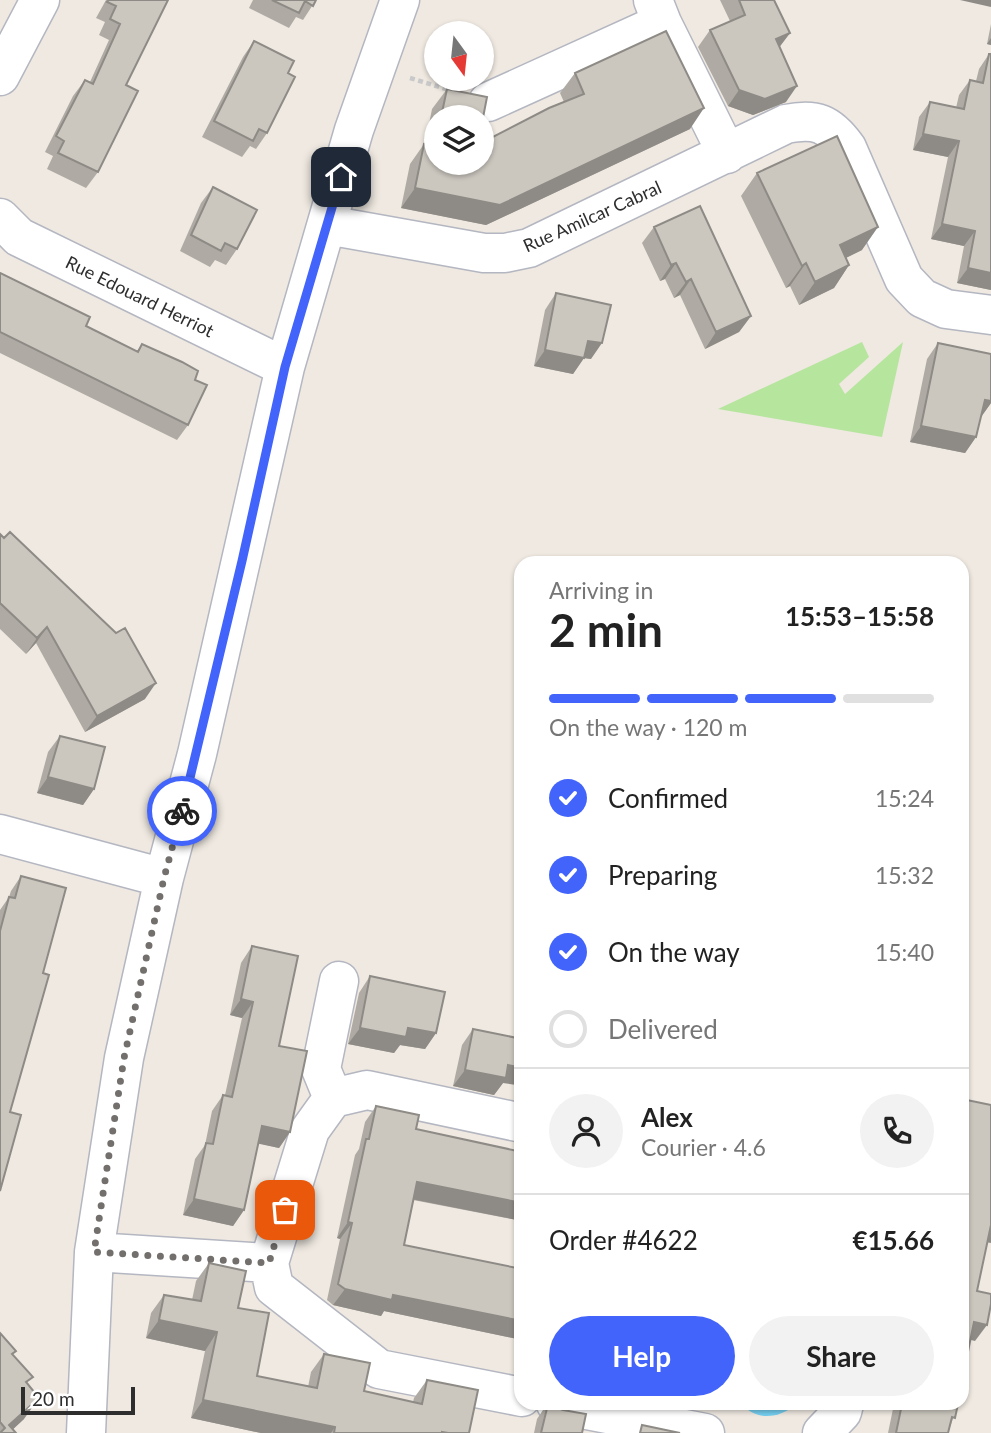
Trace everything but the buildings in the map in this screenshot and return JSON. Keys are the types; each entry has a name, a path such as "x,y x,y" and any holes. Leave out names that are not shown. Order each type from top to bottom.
{"street":[{"path":"0,76 40,0"},
{"path":"86,1433 94,1252 124,1058 285,367 354,130 400,0"},
{"path":"488,102 658,11 727,154"},
{"name":"Rue Amilcar Cabral","path":"327,225 484,253 505,253 529,248 786,124 807,120 825,125 838,135 848,148 904,279 922,298 946,309 991,315"},
{"name":"Rue Edouard Herriot","path":"0,218 19,237 285,367"},
{"path":"0,834 164,878"},
{"path":"339,981 321,1069 350,1094 514,1122"},
{"path":"350,1094 310,1130 269,1263 274,1287 379,1368 514,1395"},
{"path":"94,1252 269,1263"},
{"path":"587,1410 705,1433"},
{"path":"822,1433 842,1410"}],"path":[{"path":"376,68 488,102"}],"green space":[{"path":"862,342 869,357 839,384 845,394 903,342 882,437 718,409"}],"water":[{"path":"748,1410 788,1410 769,1416"}],"way so far":[{"path":"182,811 164,878 124,1058 94,1252 269,1263 285,1210"}],"route":[{"path":"182,811 285,367 341,177"}]}
